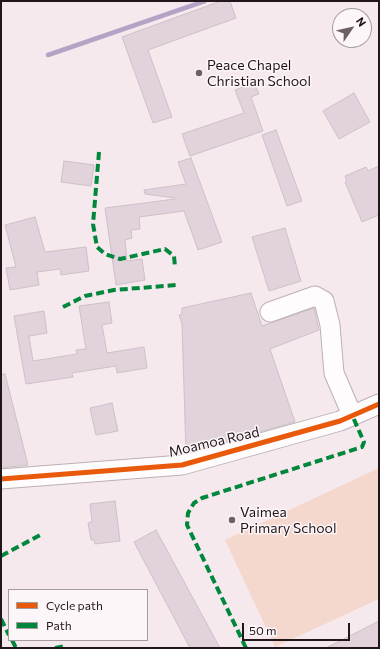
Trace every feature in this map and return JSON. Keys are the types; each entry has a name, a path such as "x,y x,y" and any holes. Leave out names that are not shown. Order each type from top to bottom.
{"street":[{"path":"270,312 315,296 324,301 330,325 334,373 352,415"},
{"name":"Moamoa Road","path":"1,479 182,465 311,430 379,404"}],"shaded area":[{"path":"379,468 379,599 275,647 225,540"}],"building":[{"path":"221,1 230,1 236,18 148,50 172,117 153,123 122,37"},
{"path":"254,83 259,94 251,97 263,131 190,156 182,134 244,113 235,90"},
{"path":"354,93 370,122 339,139 323,111"},
{"path":"276,130 302,201 287,206 262,135"},
{"path":"191,158 222,242 198,250 184,211 139,217 140,229 131,230 132,238 125,240 127,261 142,259 145,280 116,285 105,208 175,199 145,194 144,190 186,184 178,162"},
{"path":"64,161 94,165 91,186 61,182"},
{"path":"379,166 379,215 362,222 345,182 347,181 345,176 366,167 368,171"},
{"path":"35,217 45,252 86,247 89,271 61,275 60,269 37,272 39,285 10,290 6,268 16,267 5,225"},
{"path":"285,228 301,281 269,291 252,237"},
{"path":"251,293 262,326 314,308 319,330 270,349 295,422 186,453 182,324 179,315 182,315 182,308"},
{"path":"109,302 112,323 102,325 107,353 144,347 147,368 117,373 116,366 72,373 73,377 26,384 14,316 44,311 47,333 29,336 33,361 77,354 76,350 86,349 79,306"},
{"path":"1,374 5,374 28,465 1,468"},
{"path":"112,403 118,431 96,435 90,408"},
{"path":"115,501 120,541 95,544 94,540 91,540 88,523 92,522 90,504"},
{"path":"156,530 220,648 190,648 134,542"},
{"path":"379,621 379,648 326,648"}],"waterway":[{"path":"48,55 205,1"}],"marked path":[{"path":"99,152 93,224 97,247 105,254 120,259 165,249 174,256 175,267"},
{"path":"63,307 85,296 114,290 177,285"},
{"path":"246,648 187,525 188,513 194,503 202,498 362,447 364,442 352,415"},
{"path":"1,556 42,534"},
{"path":"1,619 8,633"},
{"path":"12,641 16,648"},
{"path":"55,648 65,646"}],"cycle path":[{"path":"1,479 182,465 340,421 379,404"}],"place":[{"name":"Peace Chapel Christian School","path":"199,73"},
{"name":"Vaimea Primary School","path":"232,520"}]}
